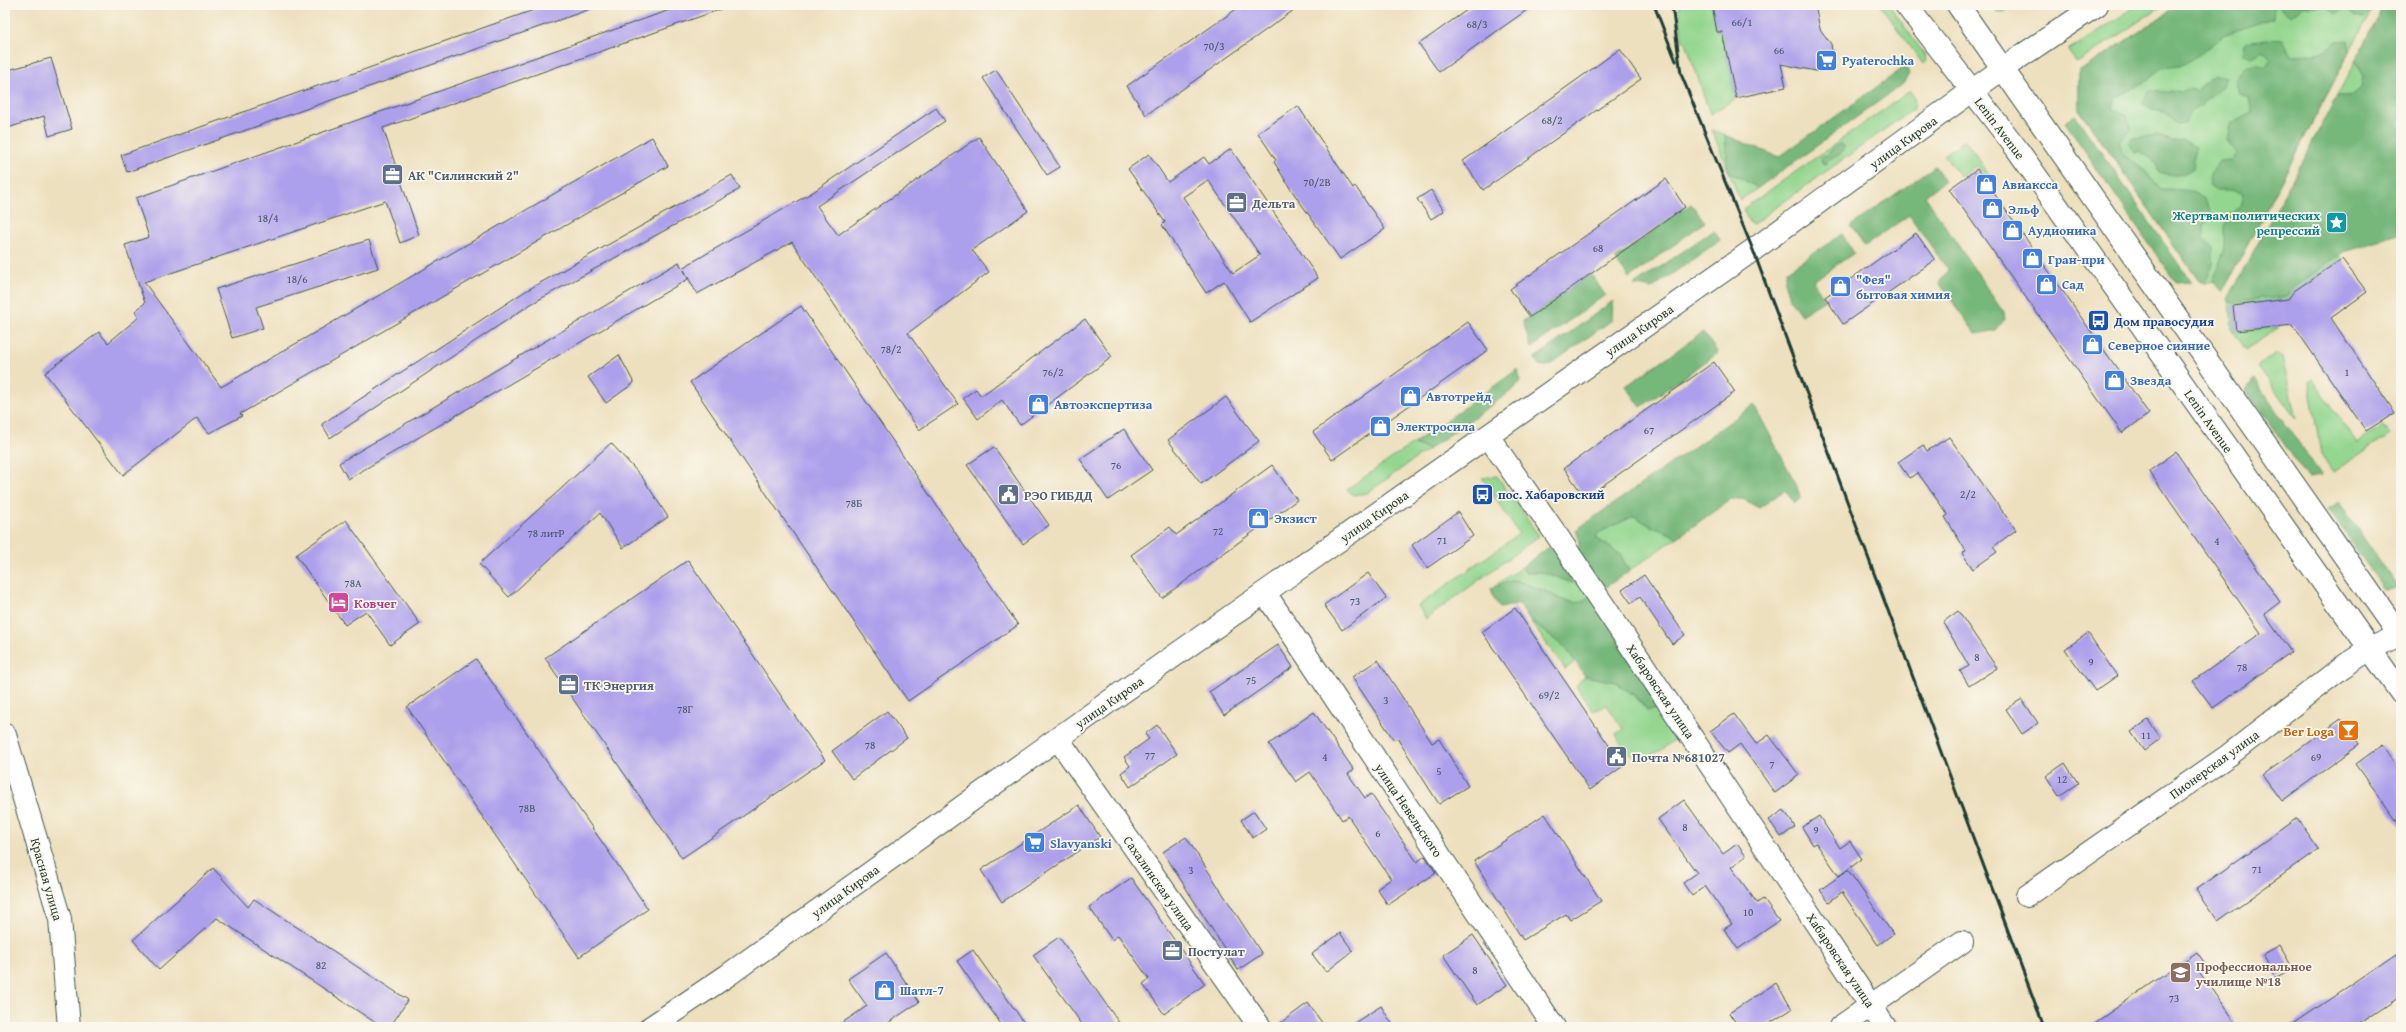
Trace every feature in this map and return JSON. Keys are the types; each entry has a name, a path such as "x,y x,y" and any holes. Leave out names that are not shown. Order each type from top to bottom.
{"main road":[{"name":"Lenin Avenue","path":"1906,5 2022,155 2401,693"},
{"path":"1958,5 2400,635"},
{"name":"улица Кирова","path":"651,1027 728,975 1058,739 1973,92 2002,69 2097,5"},
{"name":"Хабаровская улица","path":"1488,436 1886,1027"},
{"name":"улица Невельского","path":"1265,593 1554,1027"},
{"name":"Пионерская улица","path":"2027,896 2229,755 2341,668 2370,649 2400,635"},
{"name":"Красная улица","path":"5,735 60,919 69,1027"},
{"name":"Сахалинская улица","path":"1058,739 1260,1027"},
{"path":"1840,1027 1962,942"}],"green space":[{"path":"1679,5 1712,5 1717,32 1722,32 1736,98 1710,114 1687,45 1682,39"},
{"path":"1880,5 1889,5 1925,55 1926,62 1923,64"},
{"path":"1992,5 2015,5 2004,12 1998,12"},
{"path":"2138,5 2163,5 2077,63 2068,51"},
{"path":"2179,5 2371,5 2372,10 2222,293 2213,281 2205,283 2199,281 2079,109 2079,72"},
{"path":"2179,5 2274,5 2273,18 2223,35 2200,54 2180,66 2161,68 2145,82 2116,98 2113,108 2126,115 2132,129 2119,141 2121,153 2145,171 2160,189 2184,190 2197,194 2207,204 2211,212 2204,226 2204,238 2213,248 2213,265 2205,283 2199,281 2079,109 2079,72"},
{"path":"2283,5 2371,5 2372,10 2363,18 2355,16 2345,7 2336,14 2327,6 2304,6 2290,16 2281,8"},
{"path":"2379,5 2401,5 2401,233 2342,253 2292,289 2286,296 2230,303 2228,299 2337,96 2350,96 2362,88 2364,76 2355,61 2380,14"},
{"path":"2266,39 2283,40 2291,56 2321,53 2337,41 2348,40 2350,51 2222,293 2213,281 2224,251 2224,226 2230,215 2240,206 2243,193 2230,190 2216,190 2209,185 2212,171 2219,161 2231,160 2237,153 2227,140 2230,124 2252,112 2249,98 2239,94 2235,80 2245,67 2256,64 2265,68 2271,60 2264,51 2252,57 2244,54 2245,42"},
{"path":"2355,61 2364,76 2362,88 2350,96 2337,96"},
{"path":"1906,66 1909,74 1903,84 1758,188 1728,171 1725,135 1779,157"},
{"path":"2213,75 2226,77 2223,86 2204,101 2203,105 2189,112 2185,123 2177,124 2164,112 2153,110 2142,103 2149,91 2163,92 2172,90 2182,92 2191,89 2196,91"},
{"path":"1910,91 1914,100 1913,109 1753,224 1749,222 1743,209"},
{"path":"2075,115 2191,282 2176,283 2065,122"},
{"path":"1712,130 1725,135 1728,170"},
{"path":"2157,135 2171,141 2183,140 2195,147 2193,168 2178,175 2170,175 2160,172 2157,163 2140,151 2135,152 2129,143 2134,138"},
{"path":"1965,140 1991,177 1987,179 1977,165 1960,177 1944,155"},
{"path":"1840,144 1844,146 1844,150 1839,155 1829,159 1826,164 1822,163 1821,159 1823,156 1828,155 1834,147"},
{"path":"1935,166 1944,181 1925,196 2003,312 2004,320 1996,330 1976,334 1939,283 1948,270 1909,215 1865,246 1851,226"},
{"path":"1729,171 1758,188 1740,200"},
{"path":"1691,204 1705,222 1629,278 1615,259"},
{"path":"1714,230 1720,240 1651,289 1634,285"},
{"path":"1842,234 1854,253 1813,281 1825,300 1801,315 1789,298 1784,282 1787,271"},
{"path":"2339,255 2342,259 2294,291 2288,299 2233,306 2236,331 2279,327 2246,350 2232,329 2230,303 2286,296 2292,289"},
{"path":"1591,274 1605,295 1531,348 1523,321"},
{"path":"1613,301 1612,320 1551,364 1545,366 1539,365 1535,358"},
{"path":"1703,332 1718,353 1641,407 1626,386"},
{"path":"2276,353 2282,357 2296,419 2258,366"},
{"path":"1518,369 1520,381 1514,389 1429,449 1413,444"},
{"path":"2254,379 2322,476 2308,478 2246,390"},
{"path":"2313,380 2357,443 2383,425 2390,434 2333,472 2321,454 2309,383"},
{"path":"1754,405 1796,484 1801,499 1794,503 1785,490 1759,508 1743,499 1731,499 1678,537 1651,526 1634,516 1598,533 1596,538 1620,554 1629,571 1603,589 1577,553 1580,542 1576,530"},
{"path":"1413,444 1429,449 1367,493 1353,495 1347,489"},
{"path":"1497,476 1539,536 1426,619 1418,606 1519,534 1482,478"},
{"path":"2339,502 2398,588 2384,589 2328,509"},
{"path":"1634,516 1651,526 1678,537 1629,571 1620,554 1596,538 1598,532"},
{"path":"1555,543 1578,578 1572,583 1543,572 1525,572 1522,567"},
{"path":"1522,567 1525,572 1543,572 1572,583 1578,578 1591,596 1578,603 1562,600 1545,591 1514,580 1491,588"},
{"path":"1514,580 1545,591 1562,600 1578,603 1591,596 1660,708 1648,710 1635,696 1616,682 1585,676 1566,648 1530,621 1519,604 1500,608 1494,599 1491,588"},
{"path":"1530,621 1566,648 1575,662 1565,669"},
{"path":"1585,676 1616,682 1635,696 1647,710 1660,708 1677,726 1676,738 1662,750 1638,760 1623,748 1616,734 1623,729 1607,705 1593,711 1576,686"}],"building":[{"path":"548,5 595,5 596,7 127,172 121,155"},
{"path":"684,5 726,5 727,7 383,128 419,235 400,243 385,201 144,282 221,387 652,137 668,166 240,414 242,416 209,433 197,418 123,475 45,373 99,332 108,343 139,317 135,311 145,303 125,245 149,237 136,198"},
{"path":"1242,5 1301,5 1146,115 1127,86"},
{"path":"1474,5 1534,5 1439,72 1419,44"},
{"path":"1712,5 1815,5 1820,29 1831,44 1833,57 1828,67 1816,71 1781,64 1786,87 1736,98 1722,32 1717,32"},
{"path":"1620,49 1641,79 1483,190 1463,161"},
{"path":"51,58 72,129 49,136 44,116 5,129 5,71"},
{"path":"996,70 1060,167 1047,175 983,78"},
{"path":"1298,106 1353,188 1355,186 1385,229 1340,259 1290,188 1274,162 1276,160 1258,133"},
{"path":"936,108 945,121 817,206 838,235 979,137 1028,211 972,250 989,272 908,333 958,404 919,430 792,242 697,294 684,270 688,279 348,479 339,463 679,262 682,268 813,192"},
{"path":"1231,149 1318,278 1250,322 1224,281 1206,293 1162,225 1165,222 1128,169 1149,154 1168,182 1204,157 1209,164","holes":["1208,180 1260,255 1233,273 1183,197"]},
{"path":"1977,169 2149,414 2122,433 1949,189"},
{"path":"732,175 740,189 531,304 330,438 322,424 524,292"},
{"path":"1666,179 1685,207 1530,317 1510,289"},
{"path":"1431,190 1444,211 1431,219 1417,199"},
{"path":"1916,233 1935,260 1843,324 1825,297"},
{"path":"369,240 378,268 256,307 263,328 232,338 216,289"},
{"path":"2342,259 2367,292 2331,318 2395,413 2366,431 2293,325 2236,331 2233,306 2288,299 2294,291"},
{"path":"801,306 1018,625 908,701 690,382"},
{"path":"1085,319 1112,357 1020,425 1002,400 978,419 963,398 976,389 981,396"},
{"path":"1468,322 1488,350 1332,460 1313,432"},
{"path":"619,355 634,383 606,403 588,377"},
{"path":"1714,362 1735,392 1585,498 1564,468"},
{"path":"1226,397 1259,441 1201,484 1168,440"},
{"path":"1124,429 1152,470 1108,500 1080,459"},
{"path":"1949,437 2016,530 1993,547 1997,552 1973,569 1962,553 1966,551 1945,517 1948,515 1918,473 1909,478 1898,462 1923,445 1927,451"},
{"path":"611,443 642,477 668,517 623,548 600,513 509,597 479,564"},
{"name":"РЭО ГИБДД","path":"994,447 1049,525 1023,544 967,465"},
{"path":"2176,452 2280,602 2264,614 2291,652 2213,708 2193,681 2261,633 2149,471"},
{"path":"1272,465 1297,500 1162,598 1131,555 1170,527 1176,535"},
{"path":"1458,512 1473,536 1427,568 1412,545"},
{"path":"346,520 420,624 390,645 366,611 345,625 296,555"},
{"path":"688,560 825,760 682,858 545,658"},
{"path":"1368,573 1386,598 1342,630 1324,605"},
{"path":"1644,575 1685,635 1672,644 1640,597 1631,603 1622,590"},
{"path":"1515,608 1623,766 1590,790 1482,632"},
{"path":"1958,611 1997,668 1969,686 1960,671 1969,666 1943,622"},
{"path":"2088,633 2117,676 2095,691 2065,649"},
{"path":"1278,645 1293,667 1224,715 1209,692"},
{"path":"476,659 648,909 579,957 407,707"},
{"path":"1378,660 1432,743 1439,739 1468,786 1439,804 1397,738 1394,740 1352,677"},
{"path":"2022,699 2038,723 2022,734 2006,709"},
{"path":"887,711 907,738 852,779 832,751"},
{"path":"1314,712 1354,770 1348,774 1365,798 1371,794 1417,862 1425,856 1436,873 1388,905 1377,889 1391,879 1348,816 1342,820 1310,772 1296,782 1269,744"},
{"path":"1734,714 1756,744 1769,735 1799,775 1775,793 1740,744 1728,753 1710,731"},
{"path":"2341,719 2359,745 2282,801 2263,775"},
{"path":"2148,720 2161,738 2144,751 2131,732"},
{"path":"1157,725 1177,754 1130,787 1121,773 1130,766 1124,757 1149,739 1145,734"},
{"path":"2382,745 2401,772 2401,827 2356,764"},
{"path":"2065,763 2078,783 2059,796 2046,776"},
{"path":"1684,800 1723,854 1737,844 1746,856 1731,867 1757,903 1763,899 1779,921 1738,949 1724,929 1732,924 1705,886 1692,896 1683,883 1697,873 1658,819"},
{"path":"1079,805 1100,837 1002,902 981,870"},
{"path":"1784,810 1795,827 1781,837 1769,820"},
{"path":"1254,811 1266,829 1253,838 1241,820"},
{"path":"1545,814 1601,901 1570,920 1566,914 1523,940 1474,861"},
{"path":"1819,816 1840,848 1850,841 1862,859 1839,876 1816,843 1813,845 1802,827"},
{"path":"2297,818 2319,849 2218,921 2196,890"},
{"path":"1186,837 1262,954 1238,970 1163,852"},
{"path":"213,868 248,907 254,899 408,1000 390,1027 382,1027 217,918 159,970 133,940"},
{"path":"1848,870 1893,934 1878,945 1842,892 1829,902 1820,890"},
{"path":"1131,878 1205,984 1164,1014 1143,984 1149,979 1118,935 1112,940 1089,907"},
{"path":"1340,933 1353,951 1326,972 1312,954"},
{"path":"1473,935 1507,985 1477,1005 1443,955"},
{"path":"1059,937 1122,1027 1084,1027 1033,955"},
{"path":"2279,946 2292,969 2276,978 2263,955"},
{"path":"973,950 1027,1027 1003,1027 957,961"},
{"path":"2197,952 2206,965 2198,970 2238,1027 2089,1027"},
{"name":"Шатл-7","path":"886,953 919,1002 882,1027 836,1027 867,1006 848,979"},
{"path":"2396,954 2401,962 2401,996 2355,1027 2289,1027"},
{"path":"1776,983 1792,1009 1764,1027 1739,1027 1729,1013"},
{"path":"1308,1003 1325,1027 1275,1027"},
{"path":"1381,1006 1394,1027 1348,1027"}],"railway":[{"path":"1654,5 1676,61"},
{"path":"1672,5 1681,74 1753,250 2044,1027"}],"place":[{"name":"Pyaterochka","path":"1826,60"},
{"name":"АК \"Силинский 2\"","path":"392,175"},
{"name":"Авиаксса","path":"1987,184"},
{"name":"Дельта","path":"1236,203"},
{"name":"Эльф","path":"1993,209"},
{"name":"Жертвам политических репрессий","path":"2336,222"},
{"name":"Аудионика","path":"2012,230"},
{"name":"Гран-при","path":"2032,259"},
{"name":"Сад","path":"2046,284"},
{"name":"\"Фея\" бытовая химия","path":"1841,286"},
{"name":"Дом правосудия","path":"2099,321"},
{"name":"Северное сияние","path":"2092,345"},
{"name":"Звезда","path":"2114,380"},
{"name":"Автотрейд","path":"1410,396"},
{"name":"Автоэкспертиза","path":"1038,404"},
{"name":"Электросила","path":"1381,426"},
{"name":"пос. Хабаровский","path":"1482,494"},
{"name":"РЭО ГИБДД","path":"1008,495"},
{"name":"Экзист","path":"1258,518"},
{"name":"Ковчег","path":"339,603"},
{"name":"ТК Энергия","path":"569,685"},
{"name":"Ber Loga","path":"2349,731"},
{"name":"Почта №681027","path":"1617,757"},
{"name":"Slavyanski","path":"1035,843"},
{"name":"Постулат","path":"1172,951"},
{"name":"Профессиональное училище №18","path":"2180,973"},
{"name":"Шатл-7","path":"884,990"}]}
